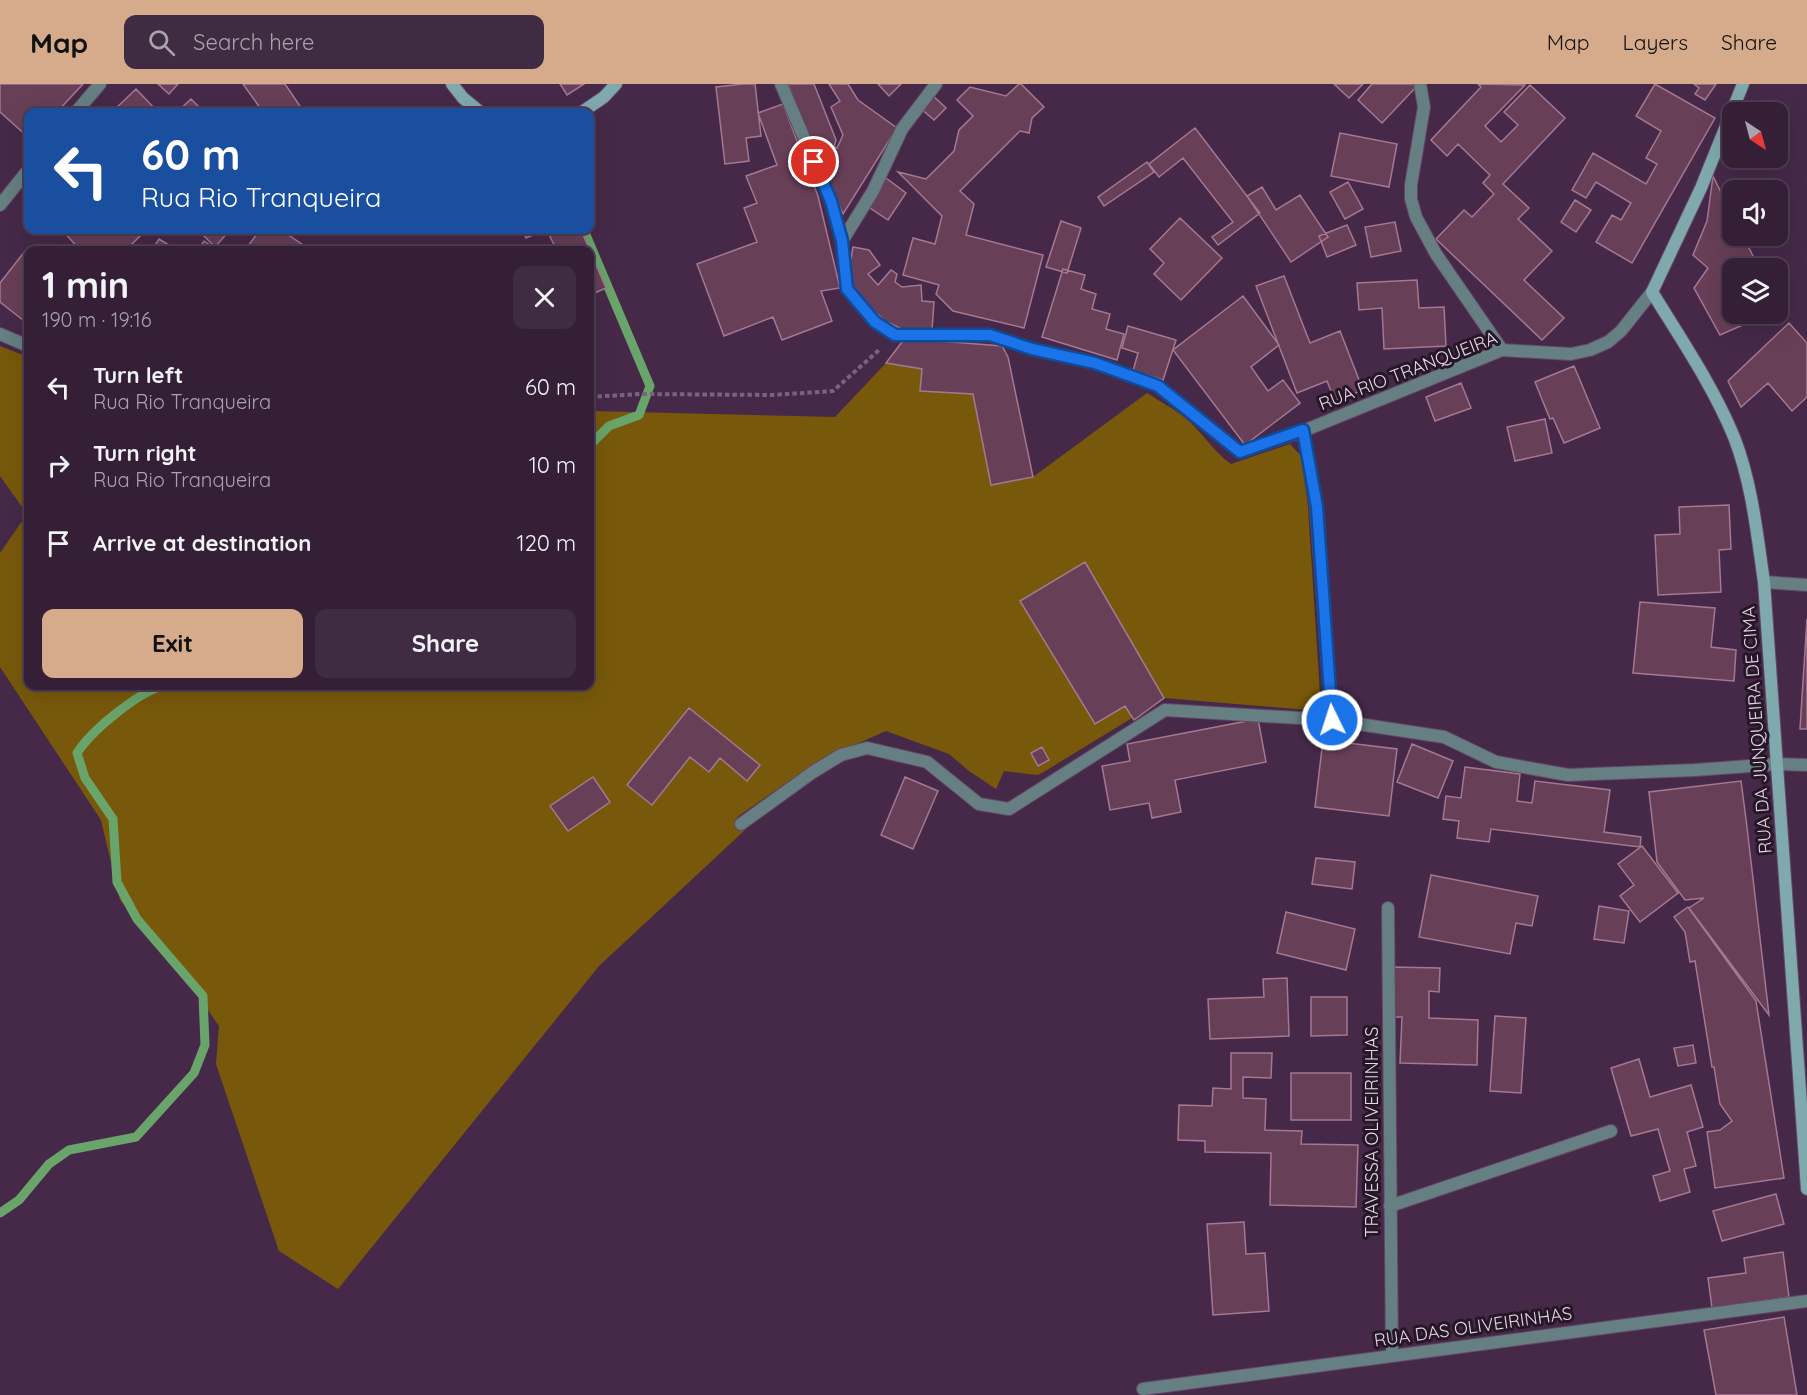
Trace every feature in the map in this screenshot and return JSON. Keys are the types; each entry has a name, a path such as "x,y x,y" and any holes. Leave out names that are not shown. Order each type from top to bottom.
{"main road":[{"path":"452,84 475,108"},
{"path":"588,108 616,84"},
{"path":"1652,292 1701,188 1743,84"},
{"name":"RUA DA JUNQUEIRA DE CIMA","path":"1652,292 1717,399 1735,438 1751,497 1764,582 1807,1190"}],"street":[{"path":"79,108 100,84"},
{"path":"781,84 831,201 842,241 847,289 875,322 895,335"},
{"path":"842,241 873,191 902,129 936,84"},
{"path":"1420,84 1424,107 1411,199 1416,217 1436,254 1502,350"},
{"path":"0,204 24,175"},
{"name":"RUA RIO TRANQUEIRA","path":"895,335 990,335 1032,349 1095,363 1158,386 1240,452 1303,430 1502,350 1571,354 1590,350 1608,342 1621,331 1652,292"},
{"path":"0,334 24,344"},
{"path":"1303,430 1317,507 1332,720"},
{"path":"1764,582 1807,585"},
{"path":"741,824 813,772 841,755 867,748 927,762 979,804 1009,809 1165,710 1332,720 1444,737 1496,762 1568,775 1777,764 1807,765"},
{"name":"TRAVESSA OLIVEIRINHAS","path":"1388,908 1392,1356"},
{"path":"1390,1206 1611,1131"},
{"name":"RUA DAS OLIVEIRINHAS","path":"1143,1389 1807,1301"}],"path":[{"path":"594,397 640,394 772,395 833,392 895,335"}],"shaded area":[{"path":"0,346 24,355 24,510 0,476"},
{"path":"886,363 922,369 921,391 973,394 991,485 1033,477 1147,393 1184,417 1231,464 1290,444 1301,456 1308,507 1321,711 1164,698 1134,720 1132,718 1042,773 1037,775 1004,771 996,789 949,754 886,731 820,760 737,817 745,830 599,966 338,1289 279,1251 216,1064 219,1026 201,1000 120,900 101,820 0,667 0,553 24,518 24,690 594,690 594,411 835,417"}],"building":[{"path":"0,84 83,84 61,108 24,108 24,133 0,112"},
{"path":"158,84 178,84 169,94"},
{"path":"243,84 285,84 301,108 260,108"},
{"path":"560,84 584,84 567,95"},
{"path":"755,84 761,136 746,138 749,161 725,164 716,87"},
{"path":"788,84 814,84 836,140 834,147 837,148 843,135 831,107 840,101 829,84 848,84 858,100 897,128 843,214 817,158"},
{"path":"878,84 901,84 889,96"},
{"path":"1019,84 1044,107 1032,118 1029,133 1020,131 960,191 974,204 966,235 1043,255 1024,328 953,311 936,294 939,285 903,275 913,238 935,244 942,216 898,172 926,179 954,151 959,130 973,116 957,100 970,87 1006,96"},
{"path":"1334,84 1363,84 1349,98"},
{"path":"1372,84 1415,84 1417,86 1382,123 1358,100"},
{"path":"1478,84 1525,85 1485,126 1501,142 1518,125 1504,112 1530,85 1565,118 1503,184 1529,208 1518,219 1552,251 1524,280 1564,318 1542,340 1436,239 1464,210 1472,217 1494,194 1483,183 1490,175 1458,144 1447,156 1431,140 1481,87"},
{"path":"1655,84 1715,118 1632,263 1596,242 1612,215 1621,220 1631,203 1596,182 1586,198 1572,190 1593,153 1646,184 1657,164 1646,158 1661,131 1636,116"},
{"path":"1694,84 1716,84 1705,100 1695,94 1699,88"},
{"path":"136,89 154,108 116,108"},
{"path":"931,94 946,108 934,120 919,107"},
{"path":"191,99 200,108 181,108"},
{"path":"783,104 818,196 840,288 821,291 832,321 782,340 773,317 724,336 697,264 757,242 744,208 757,203 746,176 777,165 758,113"},
{"path":"1195,128 1260,213 1218,245 1212,237 1233,222 1183,158 1159,177 1149,164"},
{"path":"1340,133 1397,144 1389,187 1331,176"},
{"path":"1147,162 1154,172 1104,206 1098,197"},
{"path":"1713,176 1722,194 1722,246 1748,246 1754,258 1722,258 1722,324 1745,324 1720,335 1694,288 1708,268 1693,255 1707,221"},
{"path":"886,178 906,193 888,220 867,206"},
{"path":"1348,182 1363,209 1345,219 1330,192"},
{"path":"1262,187 1276,210 1300,195 1328,237 1291,262 1247,196"},
{"path":"1575,200 1591,210 1576,232 1561,222"},
{"path":"1180,218 1222,258 1181,300 1154,274 1164,263 1150,249"},
{"path":"1061,221 1081,228 1067,273 1046,267"},
{"path":"1395,222 1401,251 1371,257 1365,227"},
{"path":"1347,225 1356,245 1327,257 1319,236"},
{"path":"66,234 142,234 130,246 76,246"},
{"path":"202,234 226,234 216,246"},
{"path":"257,234 291,234 290,236 305,246 248,246"},
{"path":"549,234 583,234 588,246 555,246"},
{"path":"159,239 170,246 155,246"},
{"path":"204,241 211,246 201,246"},
{"path":"853,247 869,250 880,265 868,274 878,285 891,270 897,274 895,282 902,287 921,285 922,301 934,302 932,330 904,330 885,321 859,297 851,282 849,270"},
{"path":"24,252 24,321 0,302 0,283"},
{"path":"594,260 606,288 594,293"},
{"path":"1063,269 1085,275 1081,289 1096,294 1092,309 1110,314 1106,329 1124,334 1117,360 1042,337"},
{"path":"1284,276 1310,343 1340,331 1363,390 1335,401 1327,381 1297,393 1256,286"},
{"path":"1417,280 1419,308 1444,307 1446,346 1384,349 1382,308 1359,310 1357,283"},
{"path":"1243,296 1279,345 1251,367 1268,391 1283,380 1300,403 1245,445 1173,350"},
{"path":"1788,324 1807,343 1807,397 1792,411 1768,383 1741,407 1728,381"},
{"path":"1128,326 1176,340 1163,380 1133,371 1138,353 1122,348"},
{"path":"913,339 1002,346 1008,357 1033,477 991,485 973,394 920,391 922,369 886,363 902,342"},
{"path":"1574,366 1600,428 1564,443 1553,418 1550,419 1535,382"},
{"path":"1461,383 1471,408 1435,421 1426,397"},
{"path":"1545,419 1552,453 1515,461 1507,427"},
{"path":"1729,505 1731,549 1719,550 1721,592 1658,595 1655,535 1680,534 1679,507"},
{"path":"1085,562 1164,698 1134,720 1125,706 1095,724 1020,601"},
{"path":"1640,602 1715,608 1711,647 1736,650 1734,681 1633,673"},
{"path":"1807,619 1807,729 1800,729"},
{"path":"689,708 760,765 747,781 720,758 709,772 690,757 652,805 627,785"},
{"path":"1258,719 1266,762 1175,780 1181,812 1152,818 1149,803 1110,810 1102,766 1130,761 1127,744"},
{"path":"1323,740 1397,749 1389,816 1315,807"},
{"path":"1412,744 1453,761 1438,798 1397,782"},
{"path":"1042,747 1049,760 1038,766 1031,753"},
{"path":"1465,767 1520,774 1517,801 1532,803 1535,781 1610,790 1604,832 1641,837 1640,847 1491,829 1489,842 1457,838 1459,821 1443,819 1446,796 1461,798"},
{"path":"593,777 610,802 568,831 550,806"},
{"path":"905,777 938,791 913,849 881,835"},
{"path":"1741,781 1769,1015 1689,908 1704,898 1685,900 1657,862 1649,792"},
{"path":"1642,846 1678,893 1640,922 1620,896 1634,885 1618,864"},
{"path":"1316,858 1355,862 1352,889 1312,884"},
{"path":"1431,875 1538,896 1532,926 1516,923 1510,954 1419,937"},
{"path":"1599,906 1629,911 1624,943 1594,939"},
{"path":"1688,907 1756,1001 1784,1178 1715,1188 1707,1132 1720,1130 1732,1121 1720,1104 1695,961 1690,962 1685,932 1674,917"},
{"path":"1286,912 1355,929 1346,970 1277,953"},
{"path":"1391,967 1440,968 1439,992 1429,991 1429,1018 1478,1020 1477,1065 1400,1063 1402,1017 1389,1017"},
{"path":"1287,978 1289,1036 1210,1039 1208,999 1264,997 1263,979"},
{"path":"1311,997 1347,997 1347,1035 1311,1036"},
{"path":"1495,1016 1526,1018 1521,1093 1490,1091"},
{"path":"1693,1045 1696,1063 1678,1066 1674,1048"},
{"path":"1231,1053 1272,1053 1271,1078 1243,1077 1243,1098 1266,1099 1265,1130 1302,1131 1301,1144 1358,1145 1356,1207 1270,1205 1271,1153 1205,1152 1205,1141 1178,1140 1179,1105 1212,1106 1213,1088 1231,1089"},
{"path":"1639,1059 1650,1097 1691,1085 1703,1127 1687,1132 1696,1166 1684,1169 1690,1192 1660,1201 1653,1176 1670,1171 1658,1129 1631,1136 1611,1068"},
{"path":"1291,1073 1351,1073 1351,1120 1291,1120"},
{"path":"1776,1194 1784,1224 1722,1241 1713,1211"},
{"path":"1244,1222 1246,1254 1265,1253 1269,1311 1213,1315 1207,1224"},
{"path":"1783,1252 1789,1297 1712,1308 1708,1278 1746,1273 1744,1258"},
{"path":"1784,1317 1797,1395 1716,1395 1704,1330"}],"waterway":[{"path":"586,234 591,246"},
{"path":"594,254 650,386 639,415 609,426 594,441"},
{"path":"0,1213 19,1200 49,1164 69,1150 136,1137 194,1073 205,1045 203,996 137,919 117,882 113,819 85,778 77,753 115,714 151,690"}],"route":[{"path":"814,162 831,201 842,241 847,289 875,322 895,335 990,335 1032,349 1095,363 1158,386 1240,452 1303,430 1317,507 1332,720"}]}
